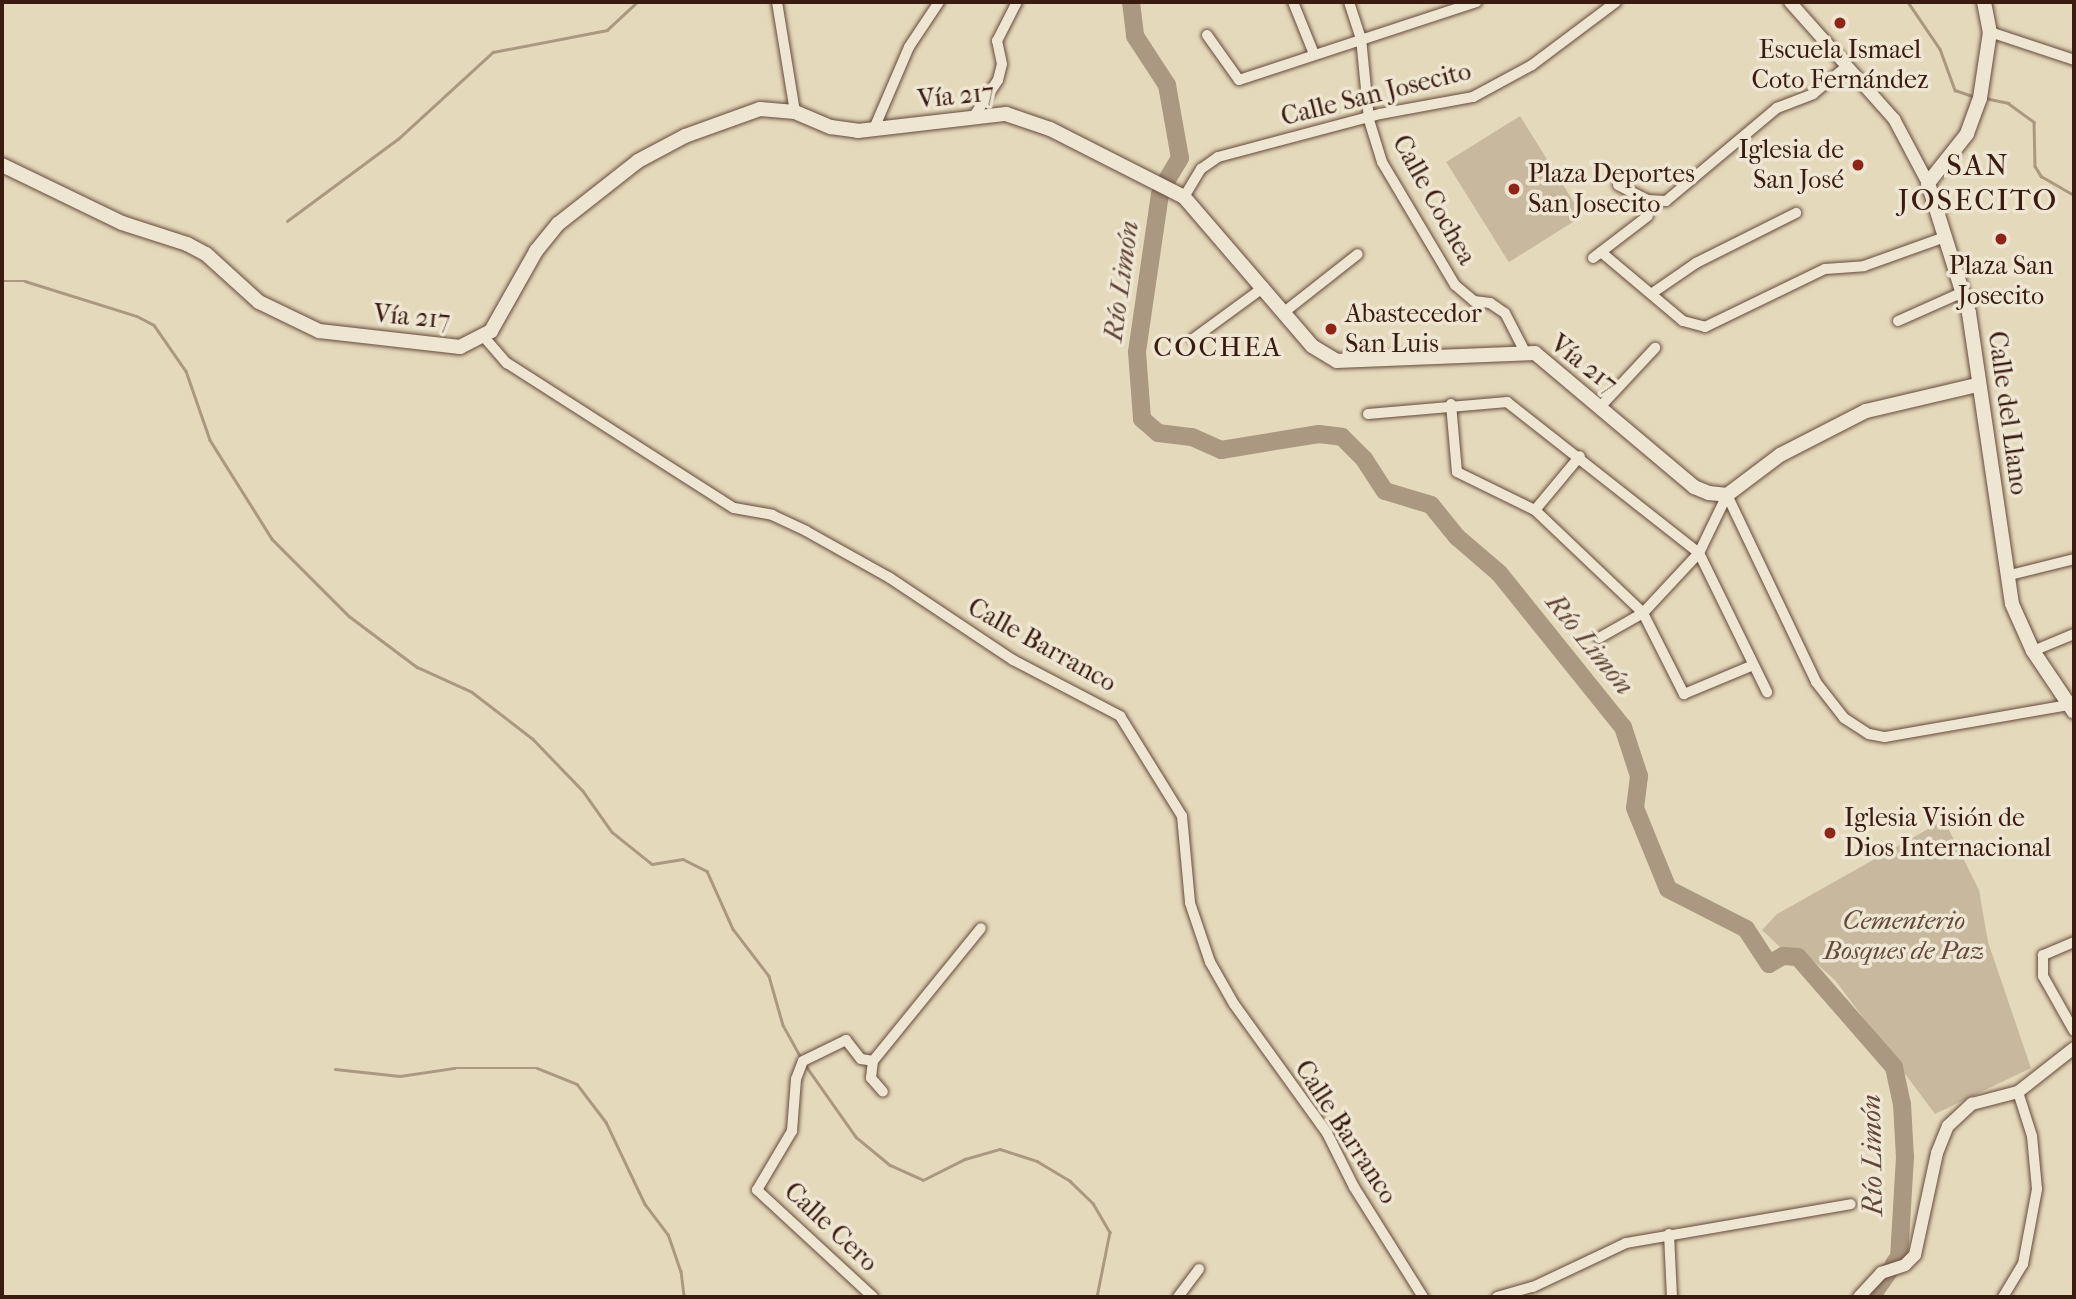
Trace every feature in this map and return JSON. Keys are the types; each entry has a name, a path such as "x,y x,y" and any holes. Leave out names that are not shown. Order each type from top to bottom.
{"main road":[{"path":"1927,183 1972,124 1988,64 1990,33 1984,2"},
{"name":"Vía 217","path":"2,165 122,223 206,254 259,302 319,331 460,347 484,337 558,224 638,161 733,116 760,109 796,112 831,127 873,131 1006,114 1027,120 1184,197 1312,346 1338,361 1524,350 1535,353 1694,487 1727,495"},
{"name":"Calle del Llano","path":"1927,183 1964,292 2012,604 2033,650 2072,708"},
{"path":"1727,495 1820,431 1866,411 1977,385"}],"street":[{"path":"777,2 796,112"},
{"path":"873,131 909,47 939,2"},
{"path":"972,119 998,80 1002,64 997,41 1017,2"},
{"path":"1293,2 1314,54"},
{"name":"Calle Cochea","path":"1349,2 1361,38 1368,120 1382,162 1455,285 1474,301 1490,303 1505,313 1524,350"},
{"path":"1206,35 1239,79 1476,2"},
{"name":"Calle San Josecito","path":"1184,197 1201,169 1218,157 1473,97 1532,65 1616,2"},
{"path":"1790,2 1894,119 1918,158 1927,183"},
{"path":"1990,33 2074,60"},
{"path":"1618,185 1647,200 1666,201 1777,108 1813,94 1847,66"},
{"path":"1651,295 1696,263 1796,214"},
{"path":"1648,216 1597,255 1683,321 1705,327 1825,269 1864,266 1945,237"},
{"path":"1283,313 1358,254"},
{"path":"1193,339 1264,287"},
{"path":"1898,321 1964,292"},
{"name":"Calle Barranco","path":"484,337 507,363 733,508 772,515 863,562 1013,660 1120,716 1182,816 1190,903 1210,962 1234,1004 1327,1133 1354,1187 1423,1297"},
{"path":"1601,407 1655,348"},
{"path":"1368,414 1503,400 1580,456 1699,553 1751,666 1767,692"},
{"path":"1451,404 1457,472 1535,510 1643,613 1684,694 1751,666"},
{"path":"1535,510 1580,456"},
{"path":"1599,638 1643,613 1699,553 1727,495"},
{"path":"1727,495 1816,682 1844,718 1869,734 1885,737 2072,708"},
{"path":"2006,576 2074,559"},
{"path":"2033,650 2074,634"},
{"path":"883,1092 871,1078 873,1061 981,928"},
{"path":"2074,942 2043,955 2043,976 2074,1031"},
{"name":"Calle Cero","path":"873,1061 860,1059 846,1040 803,1061 796,1079 792,1131 757,1190 873,1297"},
{"path":"1858,1297 1881,1273 1905,1265 1915,1255 1937,1153 1948,1126 1972,1104 2018,1092 2074,1048"},
{"path":"2003,1297 2023,1264 2037,1189 2032,1136 2018,1092"},
{"path":"1497,1297 1533,1287 1617,1246 1669,1234 1851,1204"},
{"path":"1669,1234 1672,1297"},
{"path":"1178,1297 1199,1269"}],"green space":[{"name":"Plaza Deportes San Josecito","path":"1520,116 1583,216 1509,262 1446,162"},
{"name":"Cementerio Bosques de Paz","path":"1944,820 1979,890 1988,942 2031,1068 1935,1114 1835,980 1802,951 1780,947 1762,930 1777,914"}],"waterway":[{"path":"287,221 398,139 493,52 607,30 637,2"},
{"name":"Río Limón","path":"1131,2 1135,36 1167,85 1180,158 1166,181"},
{"path":"1908,2 1940,49 1955,90 1975,97"},
{"path":"1985,98 2008,103 2034,122 2035,166 2041,176 2074,195"},
{"name":"Río Limón","path":"1160,194 1137,352 1142,419 1158,433 1192,437 1221,450 1319,434 1342,437 1364,459 1385,491 1431,505 1457,537 1499,573 1623,727 1639,776 1635,808 1668,889 1746,929 1769,964 1783,956 1798,957 1894,1067 1902,1104 1905,1157 1899,1257 1894,1264"},
{"path":"2,281 25,281 137,316 154,325 186,371 210,440 272,539 349,616 417,667 472,692 533,739 583,791 612,832 652,864 683,859 707,871 733,929 769,976 783,1025 801,1057"},
{"path":"806,1066 856,1137 890,1165 923,1180 965,1159 1000,1149 1037,1161 1070,1181 1093,1203 1110,1232 1097,1297"},
{"path":"335,1069 400,1076 454,1068 537,1068 577,1084 606,1122 645,1204 668,1234 681,1271 684,1297"},
{"name":"Río Limón","path":"1871,1297 1889,1271"}],"place":[{"name":"Escuela Ismael Coto Fernández","path":"1840,23"},
{"name":"Iglesia de San José","path":"1858,165"},
{"name":"Plaza Deportes San Josecito","path":"1514,189"},
{"name":"Plaza San Josecito","path":"2001,239"},
{"name":"Abastecedor San Luis","path":"1331,329"},
{"name":"Iglesia Visión de Dios Internacional","path":"1830,833"}],"district":[{"name":"SAN JOSECITO","path":"1978,183"},
{"name":"COCHEA","path":"1218,347"}]}
